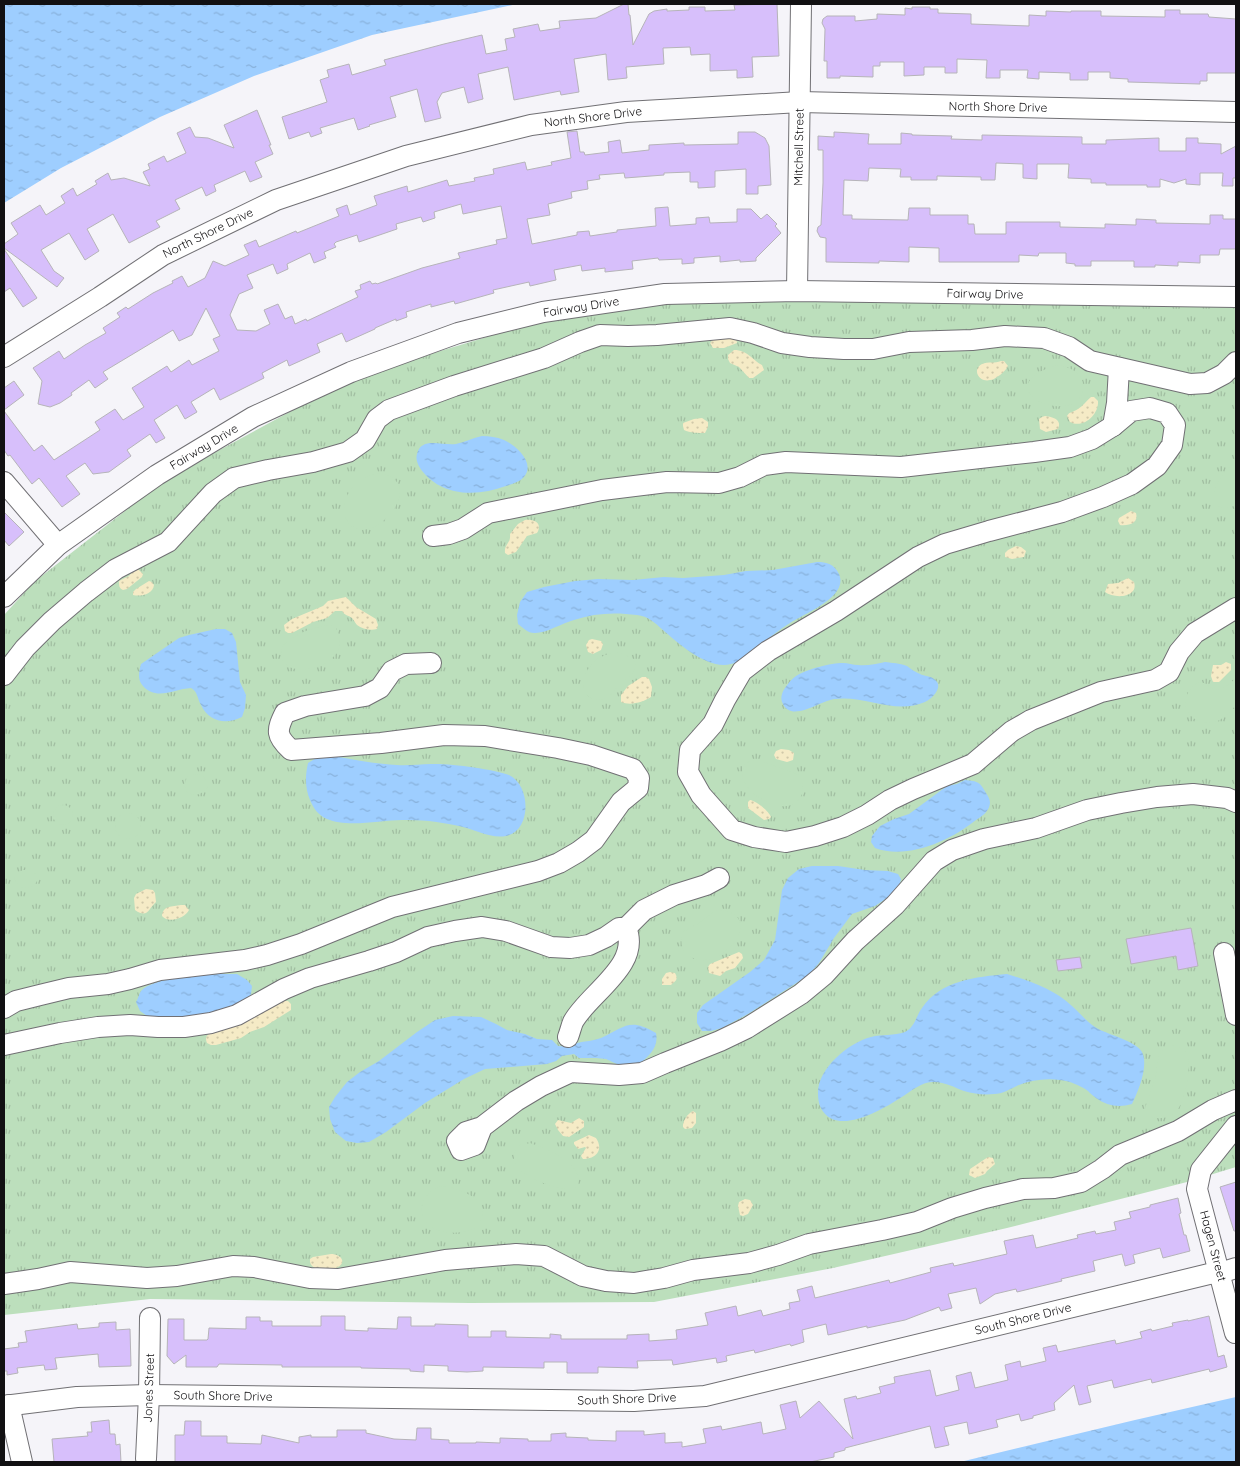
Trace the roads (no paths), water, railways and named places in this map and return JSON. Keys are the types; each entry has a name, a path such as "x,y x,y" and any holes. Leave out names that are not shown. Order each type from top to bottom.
{"street":[{"name":"Mitchell Street","path":"797,291 802,4"},
{"name":"North Shore Drive","path":"4,357 163,255 276,200 406,156 531,125 626,112 800,102 1236,112"},
{"name":"Fairway Drive","path":"4,597 58,545 157,475 253,417 351,372 458,333 542,312 665,294 797,291 1236,297"},
{"path":"4,675 25,648 52,621 116,569 168,542 213,493 234,478 312,462 348,452 365,440 377,419 389,410 454,386 544,358 600,335 657,335 730,328 782,343 844,349 873,349 909,342 972,340 1005,336 1044,338 1069,347 1090,361 1190,384 1207,383 1224,374 1236,362"},
{"path":"1113,426 1120,368"},
{"path":"433,536 463,530 488,513 602,490 667,482 719,483 740,477 764,465 786,462 901,467 992,458 1070,446 1092,439 1132,411 1150,408 1168,413 1175,425 1172,445 1157,466 1132,484 1062,512 945,544 918,557 836,611 768,651 742,671 713,724 690,750 688,772 701,795 732,830 754,837 786,842 815,836 843,827 867,815 890,800 973,764 1012,731 1031,720 1101,692 1155,680 1169,672 1179,652 1195,633 1236,608"},
{"path":"4,482 58,545"},
{"path":"4,1008 16,1001 70,988 108,984 160,970 245,960 267,955 308,941 392,907 538,871 559,863 594,840 621,802 638,788 639,778 633,769 591,755 484,736 444,735 381,743 291,750 282,742 278,727 285,713 305,706 365,696 380,688 392,671 406,664 431,663"},
{"path":"482,1127 566,1067 571,1072 619,1075 642,1073 747,1028 801,994 824,976 855,941 895,905 934,861 952,850 984,840 1036,828 1087,810 1121,803 1193,794 1227,798 1236,802"},
{"path":"4,1045 98,1027 130,1025 184,1027 211,1023 237,1015 284,988 310,978 369,961 396,952 428,937 455,930 482,927 506,931 552,947 570,948 588,945 606,937 619,928 626,928 644,910 674,895 706,885 719,878"},
{"path":"568,1037 574,1022 585,1007 617,972 627,953 630,935 626,928"},
{"path":"1224,953 1236,1015"},
{"path":"4,1284 70,1272 147,1278 177,1276 233,1266 254,1267 310,1278 338,1279 445,1260 516,1254 544,1256 583,1276 606,1281 634,1283 664,1278 693,1270 749,1263 810,1244 917,1222 952,1208 1022,1189 1054,1188 1081,1182 1120,1156 1178,1131 1213,1110 1236,1100"},
{"name":"Hagen Street","path":"1235,1333 1228,1271 1197,1189 1201,1170 1236,1126"},
{"name":"South Shore Drive","path":"6,1405 77,1397 149,1395 634,1401 705,1396 1228,1271"},
{"name":"Jones Street","path":"146,1459 150,1318"},
{"path":"6,1405 22,1462"}],"water":[{"path":"4,4 517,4 372,35 254,76 160,117 61,168 4,203"},
{"path":"482,436 509,442 519,451 528,467 527,473 520,481 493,490 474,493 454,491 433,482 426,476 418,463 417,454 419,448 423,445 428,443 456,444"},
{"path":"817,562 830,564 835,568 839,574 838,590 824,603 782,628 736,663 722,665 704,660 685,648 651,620 641,616 613,613 589,616 569,621 538,633 530,632 518,624 517,615 520,602 527,592 544,587 598,579 633,580 724,575 746,571 773,570"},
{"path":"216,629 225,629 232,633 236,642 240,682 246,695 242,717 230,721 218,720 204,711 195,691 191,688 166,693 154,693 141,684 139,678 141,664 179,638"},
{"path":"885,662 907,666 918,673 933,678 937,682 938,689 925,702 902,706 835,699 800,711 793,711 787,709 781,699 790,682 796,676 806,671 838,663 865,665"},
{"path":"333,756 389,764 459,765 509,775 516,780 525,797 526,807 521,826 514,832 500,837 440,822 402,820 354,823 335,822 319,814 315,809 308,795 306,782 308,763 318,757"},
{"path":"965,780 973,781 982,786 989,798 988,809 981,817 954,835 928,846 901,852 875,848 871,842 872,836 880,826 909,814 947,786"},
{"path":"812,866 838,866 888,871 898,874 901,879 899,887 890,896 875,906 852,914 809,975 748,1014 722,1028 702,1031 697,1023 697,1013 703,1005 764,960 775,940 782,890 788,878 799,869"},
{"path":"237,974 247,980 252,986 251,994 245,1003 215,1017 150,1018 140,1011 136,1002 141,991 147,986 177,978"},
{"path":"1007,974 1050,990 1065,1000 1095,1027 1133,1044 1142,1052 1144,1058 1143,1071 1140,1086 1132,1104 1118,1106 1100,1101 1082,1087 1060,1080 1049,1079 1024,1083 997,1094 975,1094 944,1083 932,1082 921,1085 880,1110 850,1121 832,1119 823,1112 818,1098 819,1085 828,1067 844,1051 871,1037 905,1032 911,1027 922,1008 930,999 939,991 949,986 971,979"},
{"path":"453,1016 481,1017 507,1030 537,1039 552,1040 558,1046 568,1046 598,1039 627,1025 639,1025 647,1028 656,1033 657,1038 655,1047 639,1065 619,1065 606,1059 579,1058 574,1054 562,1056 556,1061 547,1064 485,1069 464,1079 425,1103 386,1132 369,1142 357,1143 346,1141 335,1132 330,1119 329,1107 347,1082 435,1020"},
{"path":"1236,1397 1236,1462 960,1462 1135,1420"}]}
